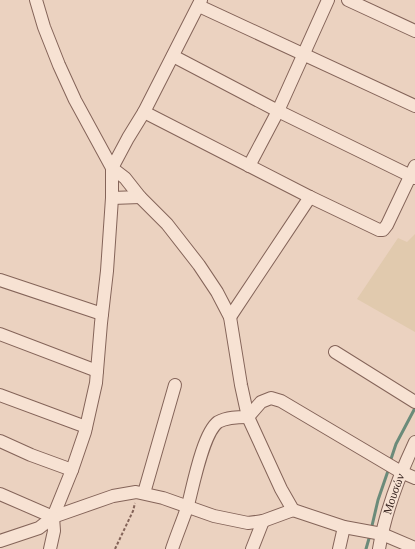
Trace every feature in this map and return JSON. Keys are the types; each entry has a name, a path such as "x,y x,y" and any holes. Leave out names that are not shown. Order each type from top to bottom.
{"street":[{"path":"36,0 44,27 59,65 75,100 112,168 125,178 140,197 167,224 199,265 217,292 230,318 248,417 281,490 293,510"},
{"path":"249,166 278,111 328,0"},
{"path":"348,0 415,31"},
{"path":"50,549 54,531 53,517 72,470 86,427 96,383 107,270 112,198 112,168 144,112 200,3 304,55 415,106"},
{"path":"144,112 373,228 383,230 387,225 413,173 278,111 173,56"},
{"path":"112,198 140,197"},
{"path":"230,318 310,197"},
{"path":"0,280 102,314"},
{"path":"0,334 97,371"},
{"path":"335,352 415,402"},
{"path":"140,493 175,385"},
{"path":"0,395 86,427"},
{"path":"172,549 187,507 205,443 210,432 217,423 225,419 248,417 261,402 266,399 276,398 401,472 415,478"},
{"path":"0,441 31,455 72,470"},
{"name":"Μουσών","path":"379,549 379,534 401,472 415,442"},
{"path":"0,542 39,528 53,517 113,496 140,493 163,498 214,516 248,523 263,521 293,510 344,527 379,534 415,548"},
{"path":"0,494 53,517"},
{"path":"252,549 263,521"},
{"path":"339,549 344,527"}],"path":[{"path":"115,549 140,493"}],"shaded area":[{"path":"415,234 415,332 357,299 398,238 407,242"}],"waterway":[{"path":"390,462 396,444 415,408"},
{"path":"371,530 378,500 389,468"},
{"path":"366,549 370,535"}]}
